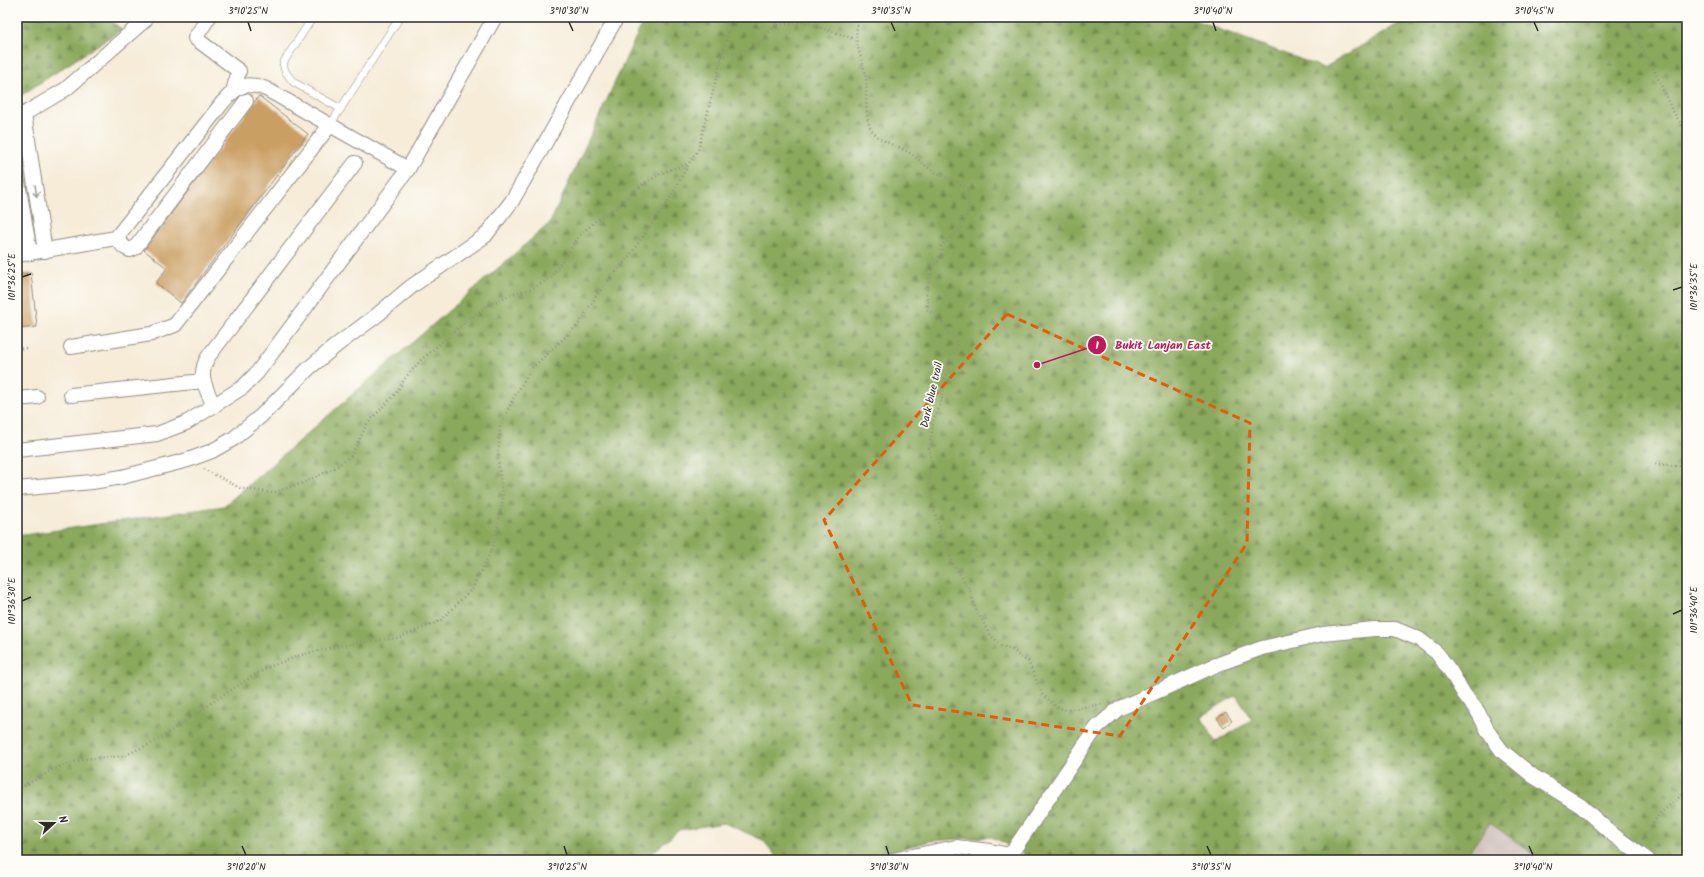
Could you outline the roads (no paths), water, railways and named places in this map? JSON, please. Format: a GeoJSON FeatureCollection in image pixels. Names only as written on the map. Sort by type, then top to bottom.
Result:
{"type":"FeatureCollection","features":[{"type":"Feature","properties":{"kind":"street"},"geometry":{"type":"LineString","coordinates":[[209,17],[195,38],[239,71],[233,91]]}},
{"type":"Feature","properties":{"kind":"street"},"geometry":{"type":"LineString","coordinates":[[17,450],[157,434],[186,423],[243,387],[257,372],[408,169],[495,17]]}},
{"type":"Feature","properties":{"kind":"street"},"geometry":{"type":"LineString","coordinates":[[17,489],[92,482],[122,476],[188,460],[212,451],[233,439],[261,416],[309,368],[338,344],[376,316],[412,286],[485,236],[512,201],[617,17]]}},
{"type":"Feature","properties":{"kind":"street"},"geometry":{"type":"LineString","coordinates":[[45,251],[21,114],[66,89],[145,20]]}},
{"type":"Feature","properties":{"kind":"street"},"geometry":{"type":"LineString","coordinates":[[17,183],[23,254],[116,238],[233,91],[240,86],[256,85],[266,89],[408,169]]}},
{"type":"Feature","properties":{"kind":"street"},"geometry":{"type":"LineString","coordinates":[[116,238],[124,247],[130,250],[135,248],[246,101]]}},
{"type":"Feature","properties":{"kind":"street"},"geometry":{"type":"LineString","coordinates":[[71,347],[151,334],[175,325],[330,125]]}},
{"type":"Feature","properties":{"kind":"street"},"geometry":{"type":"LineString","coordinates":[[214,406],[203,381],[202,367],[355,163]]}},
{"type":"Feature","properties":{"kind":"street"},"geometry":{"type":"LineString","coordinates":[[71,395],[203,381]]}},
{"type":"Feature","properties":{"kind":"street"},"geometry":{"type":"LineString","coordinates":[[17,399],[36,396]]}},
{"type":"Feature","properties":{"kind":"street"},"geometry":{"type":"LineString","coordinates":[[893,860],[956,847],[990,851],[1011,857],[1097,727],[1118,709],[1216,665],[1262,648],[1323,634],[1374,629],[1395,629],[1419,639],[1437,653],[1451,672],[1464,694],[1478,712],[1489,733],[1502,751],[1532,776],[1581,806],[1612,834],[1648,860]]}},
{"type":"Feature","properties":{"kind":"lane"},"geometry":{"type":"LineString","coordinates":[[313,17],[283,63],[285,71],[293,82],[341,109]]}},
{"type":"Feature","properties":{"kind":"lane"},"geometry":{"type":"LineString","coordinates":[[330,125],[400,17]]}},
{"type":"Feature","properties":{"kind":"place","name":"Bukit Lanjan East"},"geometry":{"type":"Point","coordinates":[1037,365]}}]}
